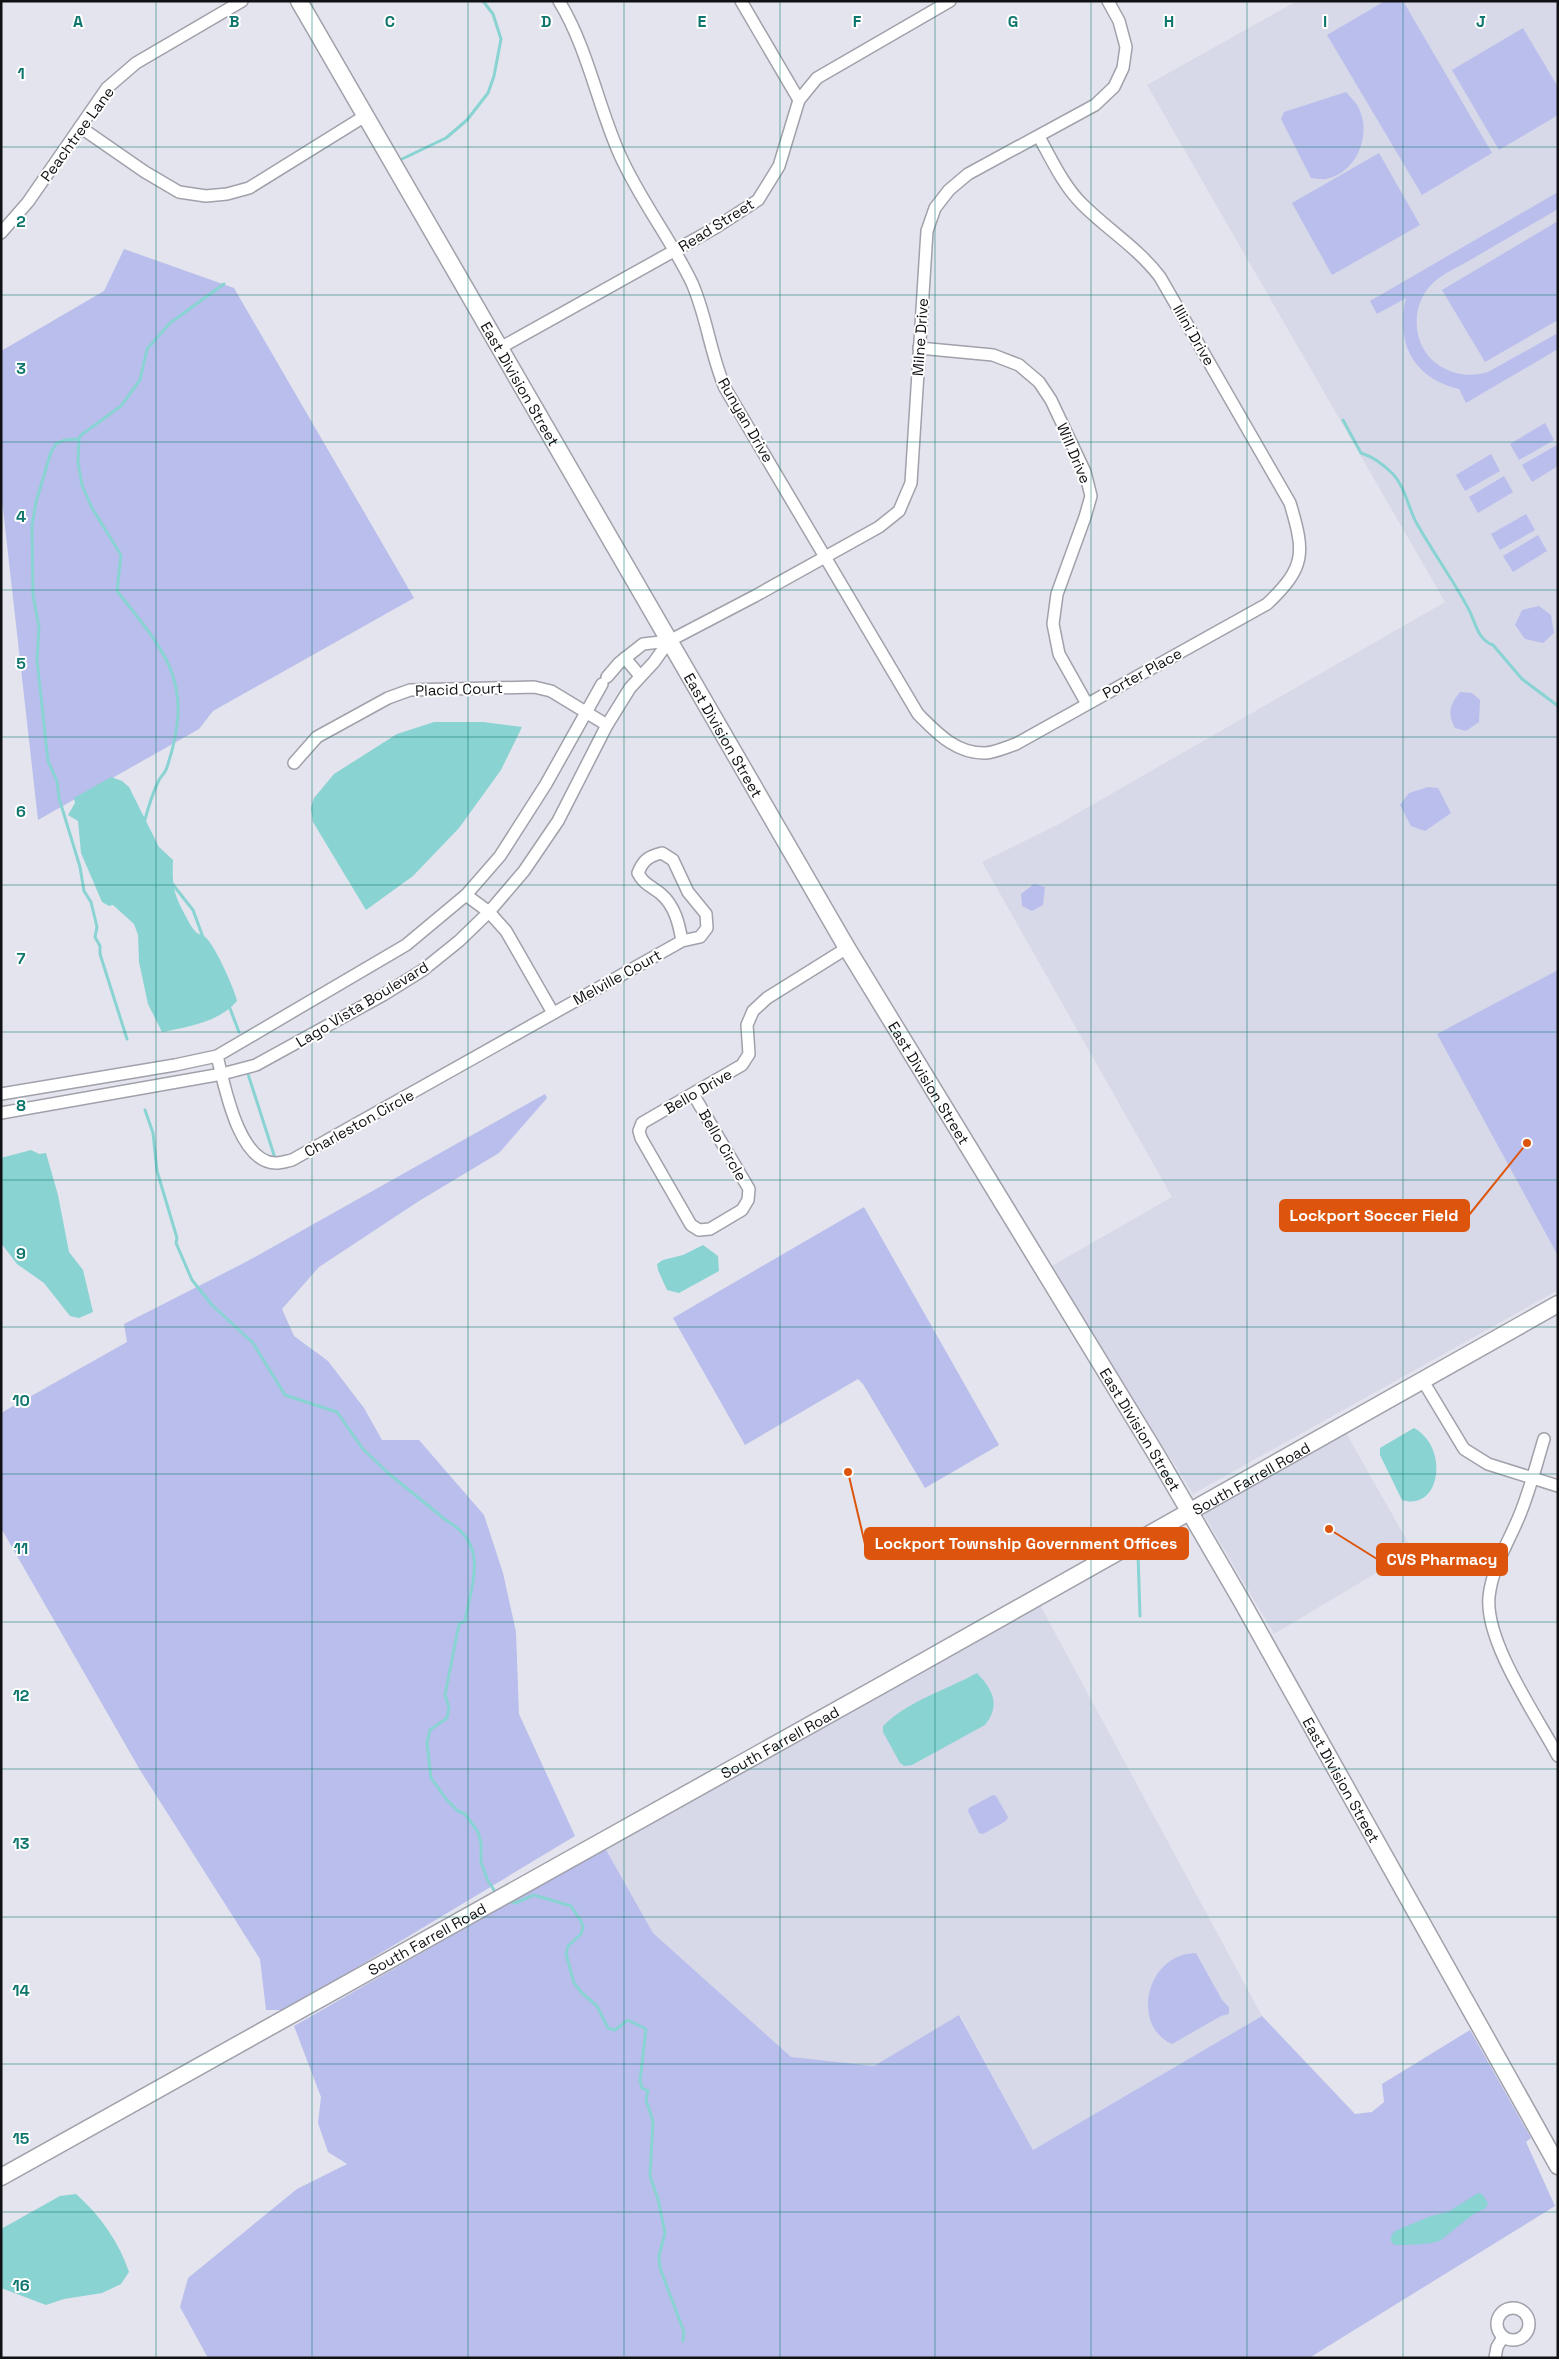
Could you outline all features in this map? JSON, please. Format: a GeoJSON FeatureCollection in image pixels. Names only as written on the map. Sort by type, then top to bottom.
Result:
{"type":"FeatureCollection","features":[{"type":"Feature","properties":{"kind":"street","name":"Peachtree Lane"},"geometry":{"type":"LineString","coordinates":[[1,233],[28,202],[107,88],[136,64],[242,1]]}},
{"type":"Feature","properties":{"kind":"street","name":"East Division Street"},"geometry":{"type":"LineString","coordinates":[[299,1],[847,948],[1191,1513],[1558,2166]]}},
{"type":"Feature","properties":{"kind":"street","name":"Runyan Drive"},"geometry":{"type":"LineString","coordinates":[[559,1],[584,51],[619,152],[691,282],[702,309],[714,363],[726,388],[827,556],[918,714],[941,737],[965,751]]}},
{"type":"Feature","properties":{"kind":"street"},"geometry":{"type":"LineString","coordinates":[[741,1],[799,100]]}},
{"type":"Feature","properties":{"kind":"street"},"geometry":{"type":"LineString","coordinates":[[924,1],[931,12]]}},
{"type":"Feature","properties":{"kind":"street","name":"Read Street"},"geometry":{"type":"LineString","coordinates":[[500,348],[673,252],[758,200],[779,166],[799,100],[817,78],[950,1]]}},
{"type":"Feature","properties":{"kind":"street","name":"Milne Drive"},"geometry":{"type":"LineString","coordinates":[[669,641],[879,527],[899,511],[912,483],[927,231],[935,208],[949,190],[968,174],[1040,137],[1095,104],[1114,88],[1123,68],[1126,47],[1119,20],[1108,1]]}},
{"type":"Feature","properties":{"kind":"street"},"geometry":{"type":"LineString","coordinates":[[80,127],[145,172],[179,192],[206,196],[227,194],[249,188],[365,116]]}},
{"type":"Feature","properties":{"kind":"street","name":"Illini Drive"},"geometry":{"type":"LineString","coordinates":[[1040,137],[1067,187],[1082,205],[1146,259],[1160,277],[1290,502],[1300,536],[1299,562]]}},
{"type":"Feature","properties":{"kind":"street","name":"Will Drive"},"geometry":{"type":"LineString","coordinates":[[919,348],[993,355],[1019,365],[1039,382],[1050,400],[1085,472],[1090,496],[1058,594],[1053,624],[1060,654],[1087,704]]}},
{"type":"Feature","properties":{"kind":"street","name":"Porter Place"},"geometry":{"type":"LineString","coordinates":[[965,751],[988,753],[1016,744],[1266,604],[1288,583],[1299,562]]}},
{"type":"Feature","properties":{"kind":"street","name":"Lago Vista Boulevard"},"geometry":{"type":"LineString","coordinates":[[1,1094],[175,1065],[217,1056],[406,945],[466,895],[500,856],[524,821],[585,710],[605,680],[625,658],[643,644],[669,641]]}},
{"type":"Feature","properties":{"kind":"street","name":"Lago Vista Boulevard"},"geometry":{"type":"LineString","coordinates":[[1,1113],[222,1074],[256,1065],[423,970],[459,941],[488,912],[524,871],[558,821],[607,725],[630,688],[654,662],[669,641]]}},
{"type":"Feature","properties":{"kind":"street"},"geometry":{"type":"LineString","coordinates":[[625,658],[640,676]]}},
{"type":"Feature","properties":{"kind":"street","name":"Placid Court"},"geometry":{"type":"LineString","coordinates":[[294,763],[317,738],[388,698],[410,690],[534,687],[551,691],[607,725]]}},
{"type":"Feature","properties":{"kind":"street","name":"Melville Court"},"geometry":{"type":"LineString","coordinates":[[552,1013],[682,941],[700,937],[707,928],[706,914],[688,892],[673,860],[662,853],[651,856],[642,862],[638,873],[643,882],[662,894],[673,908],[679,923],[682,941]]}},
{"type":"Feature","properties":{"kind":"street"},"geometry":{"type":"LineString","coordinates":[[466,895],[488,912],[506,931],[552,1013]]}},
{"type":"Feature","properties":{"kind":"street","name":"Bello Drive"},"geometry":{"type":"LineString","coordinates":[[640,1132],[642,1123],[742,1065],[749,1054],[747,1024],[752,1010],[767,998],[847,948]]}},
{"type":"Feature","properties":{"kind":"street","name":"Charleston Circle"},"geometry":{"type":"LineString","coordinates":[[217,1056],[233,1117],[248,1146],[261,1157],[275,1163],[292,1160],[552,1013]]}},
{"type":"Feature","properties":{"kind":"street","name":"Bello Circle"},"geometry":{"type":"LineString","coordinates":[[640,1132],[691,1225],[699,1230],[710,1229],[742,1210],[748,1200],[748,1189],[693,1094]]}},
{"type":"Feature","properties":{"kind":"street","name":"South Farrell Road"},"geometry":{"type":"LineString","coordinates":[[1,2177],[582,1850],[1191,1513],[1558,1304]]}},
{"type":"Feature","properties":{"kind":"street"},"geometry":{"type":"LineString","coordinates":[[1423,1381],[1464,1449],[1488,1464],[1558,1486]]}},
{"type":"Feature","properties":{"kind":"street"},"geometry":{"type":"LineString","coordinates":[[1544,1439],[1519,1518],[1496,1569],[1489,1598],[1492,1624],[1499,1649],[1558,1756]]}},
{"type":"Feature","properties":{"kind":"street"},"geometry":{"type":"LineString","coordinates":[[1496,2358],[1497,2347],[1503,2337]]}},
{"type":"Feature","properties":{"kind":"shaded area"},"geometry":{"type":"Polygon","coordinates":[[[1297,1],[1558,1],[1558,1290],[1193,1494],[1050,1267],[1172,1197],[982,862],[1057,825],[1445,602],[1147,85],[1297,1]]]}},
{"type":"Feature","properties":{"kind":"shaded area"},"geometry":{"type":"Polygon","coordinates":[[[1385,1],[1403,1],[1492,153],[1422,195],[1327,35],[1385,1]]]}},
{"type":"Feature","properties":{"kind":"shaded area"},"geometry":{"type":"Polygon","coordinates":[[[1523,28],[1558,87],[1558,115],[1499,150],[1452,70],[1523,28]]]}},
{"type":"Feature","properties":{"kind":"shaded area"},"geometry":{"type":"Polygon","coordinates":[[[1346,92],[1358,106],[1363,121],[1364,132],[1358,152],[1346,170],[1337,175],[1324,179],[1311,178],[1281,119],[1284,112],[1346,92]]]}},
{"type":"Feature","properties":{"kind":"shaded area"},"geometry":{"type":"Polygon","coordinates":[[[1379,153],[1420,225],[1332,275],[1292,203],[1379,153]]]}},
{"type":"Feature","properties":{"kind":"shaded area"},"geometry":{"type":"Polygon","coordinates":[[[1558,192],[1558,209],[1444,274],[1430,286],[1420,303],[1417,322],[1420,342],[1431,359],[1437,364],[1458,373],[1472,375],[1488,372],[1558,333],[1558,349],[1466,403],[1459,389],[1443,384],[1430,376],[1419,367],[1411,356],[1403,329],[1406,298],[1377,314],[1370,301],[1558,192]]]}},
{"type":"Feature","properties":{"kind":"shaded area"},"geometry":{"type":"Polygon","coordinates":[[[1558,221],[1558,320],[1485,362],[1442,290],[1558,221]]]}},
{"type":"Feature","properties":{"kind":"shaded area"},"geometry":{"type":"Polygon","coordinates":[[[124,249],[234,288],[414,598],[213,711],[199,729],[38,820],[1,491],[1,351],[104,291],[124,249]]]}},
{"type":"Feature","properties":{"kind":"shaded area"},"geometry":{"type":"Polygon","coordinates":[[[1545,423],[1554,440],[1519,460],[1510,444],[1545,423]]]}},
{"type":"Feature","properties":{"kind":"shaded area"},"geometry":{"type":"Polygon","coordinates":[[[1557,445],[1558,466],[1532,482],[1522,465],[1557,445]]]}},
{"type":"Feature","properties":{"kind":"shaded area"},"geometry":{"type":"Polygon","coordinates":[[[1491,454],[1500,471],[1465,491],[1456,475],[1491,454]]]}},
{"type":"Feature","properties":{"kind":"shaded area"},"geometry":{"type":"Polygon","coordinates":[[[1504,476],[1513,492],[1478,513],[1469,497],[1504,476]]]}},
{"type":"Feature","properties":{"kind":"shaded area"},"geometry":{"type":"Polygon","coordinates":[[[1526,514],[1535,530],[1500,550],[1491,534],[1526,514]]]}},
{"type":"Feature","properties":{"kind":"shaded area"},"geometry":{"type":"Polygon","coordinates":[[[1538,535],[1547,551],[1513,572],[1503,556],[1538,535]]]}},
{"type":"Feature","properties":{"kind":"shaded area"},"geometry":{"type":"Polygon","coordinates":[[[1539,606],[1551,615],[1554,633],[1543,643],[1525,639],[1515,625],[1522,610],[1539,606]]]}},
{"type":"Feature","properties":{"kind":"shaded area"},"geometry":{"type":"Polygon","coordinates":[[[1460,692],[1472,693],[1480,700],[1479,722],[1466,731],[1455,728],[1450,713],[1452,705],[1460,692]]]}},
{"type":"Feature","properties":{"kind":"shaded area"},"geometry":{"type":"Polygon","coordinates":[[[434,722],[483,722],[522,727],[501,770],[459,828],[413,876],[366,910],[313,822],[311,808],[314,798],[334,774],[397,734],[434,722]]]}},
{"type":"Feature","properties":{"kind":"shaded area"},"geometry":{"type":"Polygon","coordinates":[[[111,777],[122,781],[129,787],[159,847],[173,860],[174,888],[181,907],[197,933],[209,941],[219,957],[235,995],[237,1001],[230,1008],[202,1023],[162,1032],[148,1004],[139,962],[138,935],[134,924],[113,905],[109,906],[102,902],[81,853],[78,821],[68,815],[75,803],[74,798],[111,777]]]}},
{"type":"Feature","properties":{"kind":"shaded area"},"geometry":{"type":"Polygon","coordinates":[[[1428,787],[1438,788],[1451,813],[1425,831],[1411,826],[1400,805],[1409,793],[1428,787]]]}},
{"type":"Feature","properties":{"kind":"shaded area"},"geometry":{"type":"Polygon","coordinates":[[[1034,884],[1045,887],[1043,905],[1032,911],[1022,906],[1021,894],[1034,884]]]}},
{"type":"Feature","properties":{"kind":"shaded area"},"geometry":{"type":"Polygon","coordinates":[[[1558,970],[1558,1253],[1557,1254],[1437,1034],[1558,970]]]}},
{"type":"Feature","properties":{"kind":"shaded area"},"geometry":{"type":"Polygon","coordinates":[[[545,1094],[547,1098],[499,1153],[419,1201],[319,1267],[282,1309],[294,1336],[328,1361],[364,1408],[382,1440],[419,1440],[484,1515],[503,1573],[516,1632],[519,1714],[575,1836],[286,2010],[266,2010],[260,1959],[140,1770],[1,1528],[1,1413],[127,1342],[124,1324],[244,1263],[545,1094]]]}},
{"type":"Feature","properties":{"kind":"shaded area"},"geometry":{"type":"Polygon","coordinates":[[[31,1150],[39,1154],[46,1153],[58,1195],[69,1252],[83,1270],[93,1312],[79,1318],[70,1316],[44,1283],[17,1264],[1,1243],[1,1158],[31,1150]]]}},
{"type":"Feature","properties":{"kind":"shaded area"},"geometry":{"type":"Polygon","coordinates":[[[864,1207],[999,1445],[925,1488],[863,1384],[858,1379],[745,1445],[673,1318],[864,1207]]]}},
{"type":"Feature","properties":{"kind":"shaded area"},"geometry":{"type":"Polygon","coordinates":[[[703,1245],[718,1256],[719,1271],[679,1293],[667,1290],[657,1264],[663,1260],[683,1255],[703,1245]]]}},
{"type":"Feature","properties":{"kind":"shaded area"},"geometry":{"type":"Polygon","coordinates":[[[1414,1428],[1425,1437],[1433,1449],[1436,1463],[1436,1476],[1432,1488],[1425,1497],[1415,1501],[1402,1500],[1380,1455],[1380,1448],[1414,1428]]]}},
{"type":"Feature","properties":{"kind":"shaded area"},"geometry":{"type":"Polygon","coordinates":[[[1346,1433],[1413,1551],[1274,1634],[1202,1512],[1346,1433]]]}},
{"type":"Feature","properties":{"kind":"shaded area"},"geometry":{"type":"Polygon","coordinates":[[[1040,1605],[1262,2016],[1033,2150],[960,2015],[874,2066],[791,2058],[653,1933],[605,1848],[1040,1605]]]}},
{"type":"Feature","properties":{"kind":"shaded area"},"geometry":{"type":"Polygon","coordinates":[[[977,1673],[991,1692],[994,1704],[990,1718],[985,1725],[912,1765],[904,1766],[900,1763],[883,1732],[883,1726],[893,1717],[916,1703],[977,1673]]]}},
{"type":"Feature","properties":{"kind":"shaded area"},"geometry":{"type":"Polygon","coordinates":[[[993,1795],[996,1796],[1008,1817],[1006,1821],[983,1834],[979,1833],[968,1811],[969,1808],[993,1795]]]}},
{"type":"Feature","properties":{"kind":"shaded area"},"geometry":{"type":"Polygon","coordinates":[[[605,1848],[653,1933],[791,2057],[874,2066],[959,2015],[1033,2150],[1262,2016],[1355,2114],[1372,2112],[1384,2102],[1382,2084],[1470,2030],[1531,2138],[1526,2142],[1555,2206],[1309,2358],[208,2358],[180,2307],[188,2278],[297,2189],[347,2164],[328,2152],[318,2123],[321,2097],[294,2026],[605,1848]]]}},
{"type":"Feature","properties":{"kind":"shaded area"},"geometry":{"type":"Polygon","coordinates":[[[1196,1953],[1222,2000],[1229,2007],[1229,2014],[1221,2016],[1172,2044],[1159,2035],[1151,2022],[1148,2008],[1150,1992],[1155,1977],[1165,1965],[1179,1956],[1196,1953]]]}},
{"type":"Feature","properties":{"kind":"shaded area"},"geometry":{"type":"Polygon","coordinates":[[[1478,2193],[1482,2194],[1488,2203],[1486,2208],[1472,2215],[1441,2240],[1412,2245],[1395,2245],[1391,2242],[1391,2236],[1395,2231],[1431,2216],[1448,2212],[1478,2193]]]}},
{"type":"Feature","properties":{"kind":"shaded area"},"geometry":{"type":"Polygon","coordinates":[[[76,2194],[101,2220],[120,2250],[129,2272],[121,2284],[102,2293],[64,2299],[46,2305],[1,2288],[1,2229],[60,2196],[76,2194]]]}},
{"type":"Feature","properties":{"kind":"waterway"},"geometry":{"type":"LineString","coordinates":[[402,159],[446,138],[467,120],[488,93],[494,76],[501,39],[493,14],[483,1]]}},
{"type":"Feature","properties":{"kind":"waterway"},"geometry":{"type":"LineString","coordinates":[[144,823],[154,791],[165,772],[175,738],[178,713],[177,691],[171,671],[162,652],[150,633],[117,591],[121,555],[92,508],[82,485],[78,463],[79,439],[81,435],[121,406],[140,380],[147,349],[170,323],[224,284]]}},
{"type":"Feature","properties":{"kind":"waterway"},"geometry":{"type":"LineString","coordinates":[[1343,420],[1361,453],[1378,461],[1397,479],[1416,522],[1462,597],[1483,639],[1493,645],[1522,679],[1558,706]]}},
{"type":"Feature","properties":{"kind":"waterway"},"geometry":{"type":"LineString","coordinates":[[79,439],[64,440],[56,444],[51,452],[36,502],[32,526],[33,595],[39,627],[37,660],[48,761],[57,781],[59,798],[80,867],[84,891],[91,902],[97,927],[95,937],[100,946],[100,954],[127,1039]]}},
{"type":"Feature","properties":{"kind":"waterway"},"geometry":{"type":"LineString","coordinates":[[170,881],[193,910],[204,940]]}},
{"type":"Feature","properties":{"kind":"waterway"},"geometry":{"type":"LineString","coordinates":[[229,1006],[239,1032]]}},
{"type":"Feature","properties":{"kind":"waterway"},"geometry":{"type":"LineString","coordinates":[[248,1074],[275,1158]]}},
{"type":"Feature","properties":{"kind":"waterway"},"geometry":{"type":"LineString","coordinates":[[145,1110],[153,1133],[157,1171],[177,1238],[176,1243],[192,1280],[212,1305],[253,1343],[285,1395],[337,1412],[363,1449],[388,1473],[460,1531],[469,1541],[473,1553],[473,1579],[465,1621],[459,1624],[445,1695],[449,1707],[447,1718],[430,1730],[427,1743],[431,1778],[446,1799],[458,1811],[465,1814],[478,1832],[481,1843],[481,1862],[488,1881],[496,1893]]}},
{"type":"Feature","properties":{"kind":"waterway"},"geometry":{"type":"LineString","coordinates":[[1138,1554],[1140,1616]]}},
{"type":"Feature","properties":{"kind":"waterway"},"geometry":{"type":"LineString","coordinates":[[510,1901],[515,1903],[534,1895],[571,1906],[583,1927],[581,1934],[568,1946],[566,1954],[574,1983],[597,2006],[608,2028],[615,2030],[628,2020],[646,2029],[640,2081],[642,2088],[648,2091],[646,2100],[653,2121],[650,2176],[658,2199],[665,2233],[659,2256],[660,2268],[684,2332],[683,2341]]}},
{"type":"Feature","properties":{"kind":"place","name":"Lockport Soccer Field"},"geometry":{"type":"Point","coordinates":[1527,1143]}},
{"type":"Feature","properties":{"kind":"place","name":"Lockport Township Government Offices"},"geometry":{"type":"Point","coordinates":[848,1472]}},
{"type":"Feature","properties":{"kind":"place","name":"CVS Pharmacy"},"geometry":{"type":"Point","coordinates":[1329,1529]}}]}
